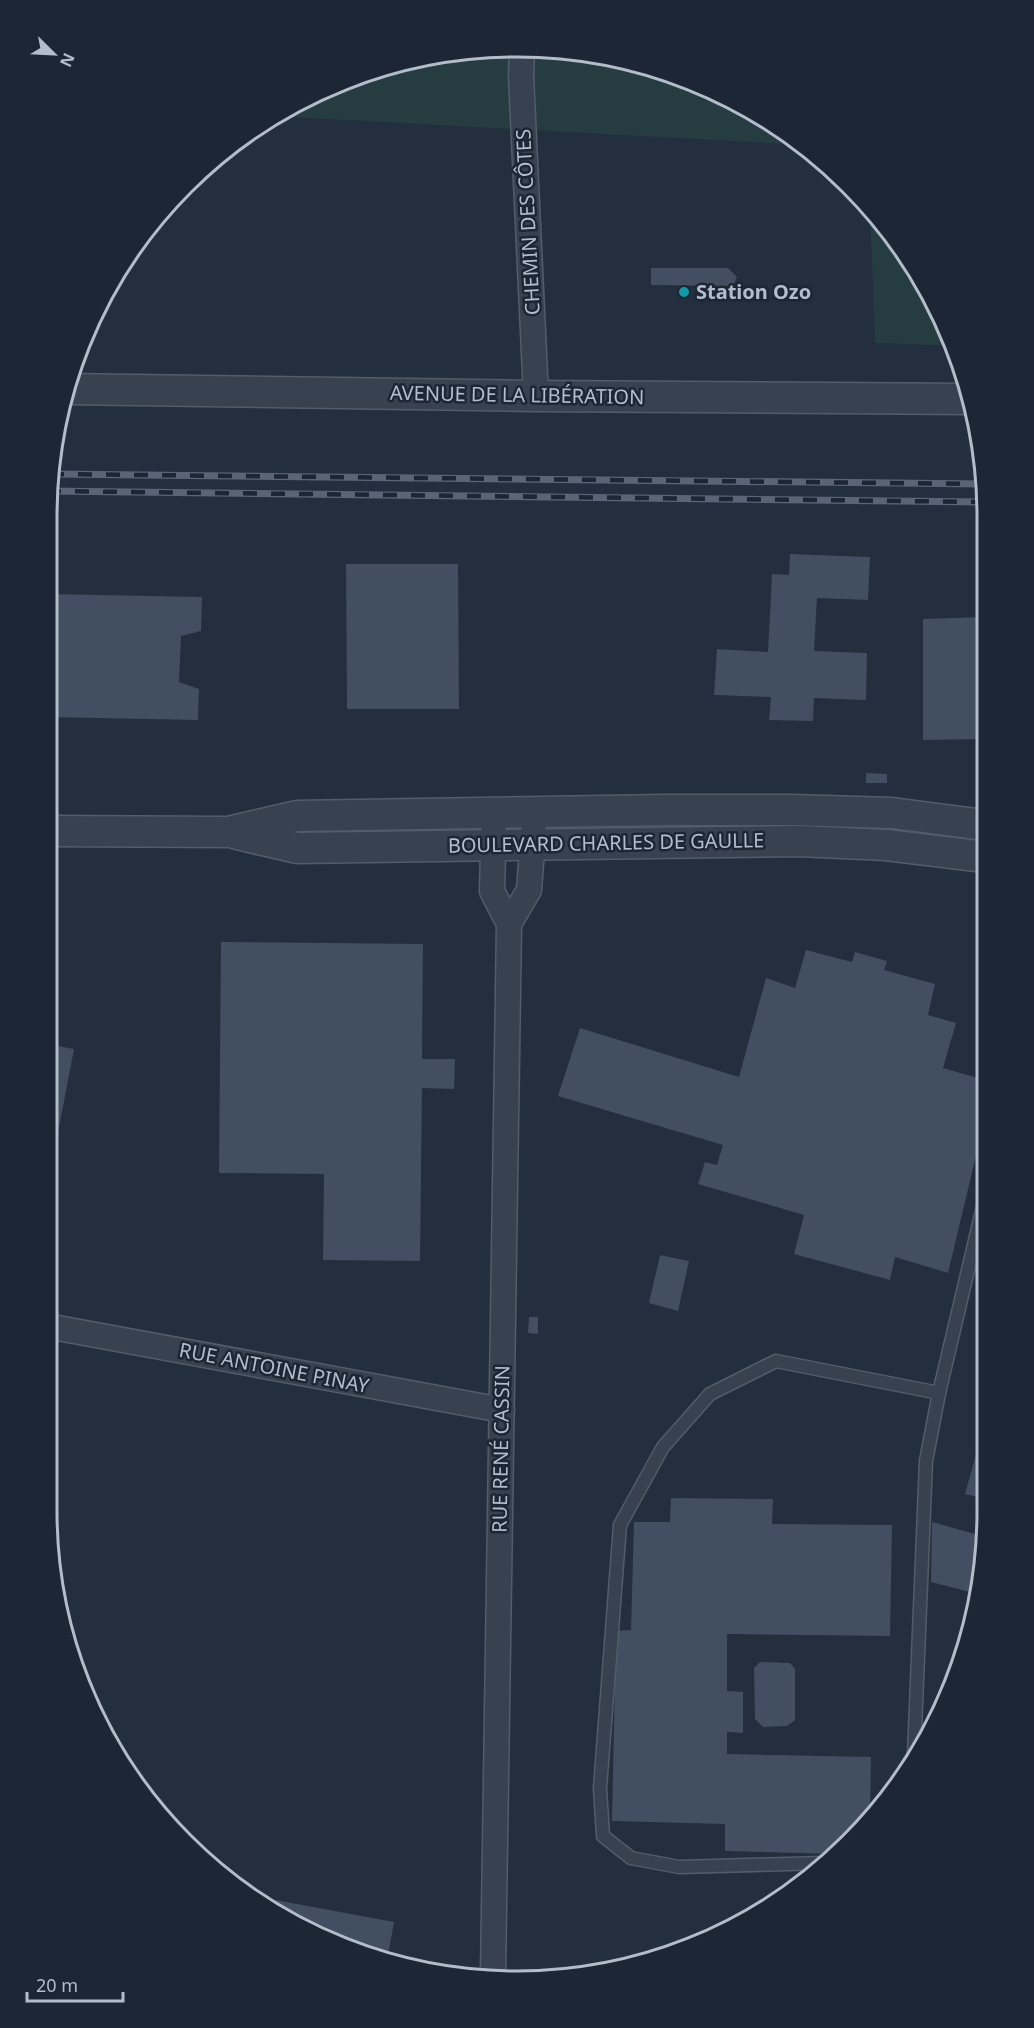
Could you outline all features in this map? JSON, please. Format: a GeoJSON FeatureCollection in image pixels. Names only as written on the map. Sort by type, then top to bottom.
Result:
{"type":"FeatureCollection","features":[{"type":"Feature","properties":{"kind":"street","name":"CHEMIN DES CÔTES"},"geometry":{"type":"LineString","coordinates":[[522,57],[536,396]]}},
{"type":"Feature","properties":{"kind":"street","name":"AVENUE DE LA LIBÉRATION"},"geometry":{"type":"LineString","coordinates":[[75,389],[961,399]]}},
{"type":"Feature","properties":{"kind":"street","name":"BOULEVARD CHARLES DE GAULLE"},"geometry":{"type":"LineString","coordinates":[[228,832],[297,816],[535,812],[792,810],[892,813],[977,824]]}},
{"type":"Feature","properties":{"kind":"street","name":"RUE RENÉ CASSIN"},"geometry":{"type":"LineString","coordinates":[[509,924],[529,890],[535,812]]}},
{"type":"Feature","properties":{"kind":"street","name":"RUE RENÉ CASSIN"},"geometry":{"type":"LineString","coordinates":[[492,1970],[509,924],[492,891],[494,813]]}},
{"type":"Feature","properties":{"kind":"street","name":"BOULEVARD CHARLES DE GAULLE"},"geometry":{"type":"LineString","coordinates":[[57,831],[228,832],[297,848],[798,841],[886,845],[977,856]]}},
{"type":"Feature","properties":{"kind":"street","name":"RUE ANTOINE PINAY"},"geometry":{"type":"LineString","coordinates":[[57,1328],[501,1410]]}},
{"type":"Feature","properties":{"kind":"lane"},"geometry":{"type":"LineString","coordinates":[[914,1742],[926,1461],[939,1393],[977,1232]]}},
{"type":"Feature","properties":{"kind":"lane"},"geometry":{"type":"LineString","coordinates":[[812,1863],[679,1867],[631,1858],[603,1836],[600,1788],[620,1525],[663,1447],[710,1394],[776,1361],[939,1393]]}},
{"type":"Feature","properties":{"kind":"green space"},"geometry":{"type":"Polygon","coordinates":[[[487,58],[547,58],[607,66],[665,81],[720,104],[786,144],[291,117],[314,104],[369,81],[427,66],[487,58]]]}},
{"type":"Feature","properties":{"kind":"green space"},"geometry":{"type":"Polygon","coordinates":[[[870,223],[915,287],[944,346],[875,343],[870,223]]]}},
{"type":"Feature","properties":{"kind":"building"},"geometry":{"type":"Polygon","coordinates":[[[651,268],[728,268],[737,277],[734,284],[730,286],[651,285],[651,268]]]}},
{"type":"Feature","properties":{"kind":"building"},"geometry":{"type":"Polygon","coordinates":[[[790,554],[870,557],[868,600],[817,598],[814,651],[867,653],[866,700],[814,698],[813,721],[769,720],[771,697],[714,695],[717,649],[768,652],[772,574],[789,575],[790,554]]]}},
{"type":"Feature","properties":{"kind":"building"},"geometry":{"type":"Polygon","coordinates":[[[346,564],[458,564],[459,709],[347,709],[346,564]]]}},
{"type":"Feature","properties":{"kind":"building"},"geometry":{"type":"Polygon","coordinates":[[[57,594],[202,597],[201,631],[181,636],[179,682],[199,689],[198,720],[57,717],[57,594]]]}},
{"type":"Feature","properties":{"kind":"building"},"geometry":{"type":"Polygon","coordinates":[[[977,617],[977,739],[923,740],[923,619],[977,617]]]}},
{"type":"Feature","properties":{"kind":"building"},"geometry":{"type":"Polygon","coordinates":[[[866,773],[887,774],[887,783],[866,783],[866,773]]]}},
{"type":"Feature","properties":{"kind":"building"},"geometry":{"type":"Polygon","coordinates":[[[221,942],[423,944],[422,1059],[455,1059],[454,1089],[422,1088],[420,1261],[323,1260],[324,1174],[219,1173],[221,942]]]}},
{"type":"Feature","properties":{"kind":"building"},"geometry":{"type":"Polygon","coordinates":[[[806,950],[852,962],[855,952],[887,961],[884,970],[935,984],[928,1015],[956,1023],[943,1068],[977,1078],[977,1152],[948,1273],[895,1257],[890,1280],[794,1254],[804,1215],[698,1184],[705,1162],[717,1165],[723,1145],[558,1096],[580,1028],[739,1077],[766,978],[795,988],[806,950]]]}},
{"type":"Feature","properties":{"kind":"building"},"geometry":{"type":"Polygon","coordinates":[[[57,1046],[74,1049],[57,1138],[57,1046]]]}},
{"type":"Feature","properties":{"kind":"building"},"geometry":{"type":"Polygon","coordinates":[[[660,1255],[689,1261],[678,1311],[649,1303],[660,1255]]]}},
{"type":"Feature","properties":{"kind":"building"},"geometry":{"type":"Polygon","coordinates":[[[529,1317],[538,1317],[538,1334],[528,1333],[529,1317]]]}},
{"type":"Feature","properties":{"kind":"building"},"geometry":{"type":"Polygon","coordinates":[[[977,1451],[977,1497],[965,1494],[977,1451]]]}},
{"type":"Feature","properties":{"kind":"building"},"geometry":{"type":"Polygon","coordinates":[[[671,1498],[773,1499],[772,1524],[892,1525],[890,1636],[727,1634],[727,1691],[743,1692],[743,1733],[727,1732],[727,1754],[871,1757],[870,1805],[823,1854],[725,1851],[725,1824],[612,1821],[616,1631],[631,1630],[634,1522],[670,1522],[671,1498]]]}},
{"type":"Feature","properties":{"kind":"building"},"geometry":{"type":"Polygon","coordinates":[[[932,1522],[976,1534],[970,1592],[931,1582],[932,1522]]]}},
{"type":"Feature","properties":{"kind":"building"},"geometry":{"type":"Polygon","coordinates":[[[760,1662],[790,1663],[795,1669],[795,1720],[787,1726],[763,1727],[755,1719],[754,1668],[760,1662]]]}},
{"type":"Feature","properties":{"kind":"building"},"geometry":{"type":"Polygon","coordinates":[[[271,1899],[394,1922],[389,1952],[369,1947],[314,1924],[271,1899]]]}},
{"type":"Feature","properties":{"kind":"railway"},"geometry":{"type":"LineString","coordinates":[[59,474],[976,484]]}},
{"type":"Feature","properties":{"kind":"railway"},"geometry":{"type":"LineString","coordinates":[[58,491],[976,502]]}},
{"type":"Feature","properties":{"kind":"place","name":"Station Ozo"},"geometry":{"type":"Point","coordinates":[684,292]}}]}
